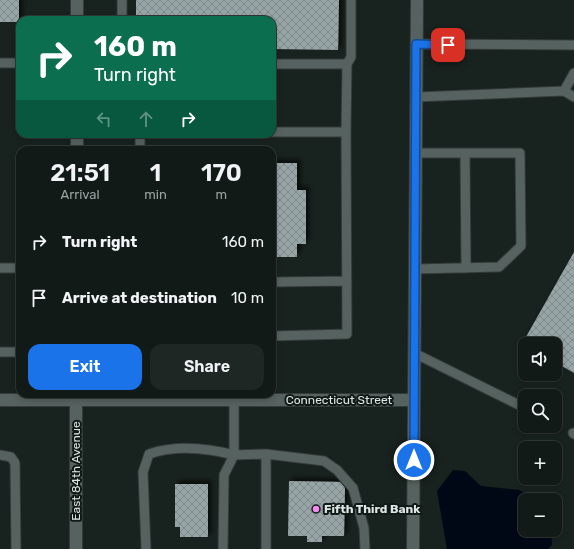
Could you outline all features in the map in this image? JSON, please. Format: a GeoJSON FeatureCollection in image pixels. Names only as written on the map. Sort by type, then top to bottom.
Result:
{"type":"FeatureCollection","features":[{"type":"Feature","properties":{"kind":"street"},"geometry":{"type":"LineString","coordinates":[[77,0],[77,16]]}},
{"type":"Feature","properties":{"kind":"street"},"geometry":{"type":"LineString","coordinates":[[413,549],[417,0]]}},
{"type":"Feature","properties":{"kind":"street","name":"Connecticut Street"},"geometry":{"type":"LineString","coordinates":[[0,400],[51,398]]}},
{"type":"Feature","properties":{"kind":"street","name":"East 84th Avenue"},"geometry":{"type":"LineString","coordinates":[[76,398],[76,549]]}},
{"type":"Feature","properties":{"kind":"street","name":"Connecticut Street"},"geometry":{"type":"LineString","coordinates":[[241,398],[414,400]]}},
{"type":"Feature","properties":{"kind":"lane"},"geometry":{"type":"LineString","coordinates":[[122,0],[122,16]]}},
{"type":"Feature","properties":{"kind":"lane"},"geometry":{"type":"LineString","coordinates":[[276,336],[347,334],[346,132],[347,64],[351,57],[351,0]]}},
{"type":"Feature","properties":{"kind":"lane"},"geometry":{"type":"LineString","coordinates":[[416,44],[574,45]]}},
{"type":"Feature","properties":{"kind":"lane"},"geometry":{"type":"LineString","coordinates":[[0,63],[16,63]]}},
{"type":"Feature","properties":{"kind":"lane"},"geometry":{"type":"LineString","coordinates":[[276,64],[347,64]]}},
{"type":"Feature","properties":{"kind":"lane"},"geometry":{"type":"LineString","coordinates":[[564,91],[574,73]]}},
{"type":"Feature","properties":{"kind":"lane"},"geometry":{"type":"LineString","coordinates":[[416,96],[564,91],[574,97]]}},
{"type":"Feature","properties":{"kind":"lane"},"geometry":{"type":"LineString","coordinates":[[276,132],[346,132]]}},
{"type":"Feature","properties":{"kind":"lane"},"geometry":{"type":"LineString","coordinates":[[415,269],[499,267],[521,246],[520,153],[416,153]]}},
{"type":"Feature","properties":{"kind":"lane"},"geometry":{"type":"LineString","coordinates":[[465,153],[466,268]]}},
{"type":"Feature","properties":{"kind":"lane"},"geometry":{"type":"LineString","coordinates":[[0,268],[16,268]]}},
{"type":"Feature","properties":{"kind":"lane"},"geometry":{"type":"LineString","coordinates":[[276,282],[347,281]]}},
{"type":"Feature","properties":{"kind":"lane"},"geometry":{"type":"LineString","coordinates":[[0,352],[16,352]]}},
{"type":"Feature","properties":{"kind":"lane"},"geometry":{"type":"LineString","coordinates":[[414,353],[518,405]]}},
{"type":"Feature","properties":{"kind":"lane"},"geometry":{"type":"LineString","coordinates":[[223,549],[224,475],[234,456],[241,398]]}},
{"type":"Feature","properties":{"kind":"lane"},"geometry":{"type":"LineString","coordinates":[[146,549],[143,472],[149,454],[161,450],[187,449],[214,450],[234,456],[266,454],[324,461],[337,470],[353,488],[364,528],[365,549]]}},
{"type":"Feature","properties":{"kind":"lane"},"geometry":{"type":"LineString","coordinates":[[266,454],[266,549]]}},
{"type":"Feature","properties":{"kind":"lane"},"geometry":{"type":"LineString","coordinates":[[0,455],[11,457],[15,464],[16,549]]}},
{"type":"Feature","properties":{"kind":"shaded area"},"geometry":{"type":"Polygon","coordinates":[[[453,470],[465,471],[481,486],[519,490],[525,493],[518,493],[518,537],[551,537],[552,545],[548,549],[447,549],[437,491],[453,470]]]}},
{"type":"Feature","properties":{"kind":"building"},"geometry":{"type":"Polygon","coordinates":[[[0,0],[19,0],[19,16],[16,16],[16,22],[0,22],[0,0]]]}},
{"type":"Feature","properties":{"kind":"building"},"geometry":{"type":"Polygon","coordinates":[[[136,0],[339,0],[338,50],[276,49],[276,16],[136,16],[136,0]]]}},
{"type":"Feature","properties":{"kind":"building"},"geometry":{"type":"Polygon","coordinates":[[[276,163],[297,163],[297,190],[306,190],[306,244],[297,244],[297,257],[276,257],[276,163]]]}},
{"type":"Feature","properties":{"kind":"building"},"geometry":{"type":"Polygon","coordinates":[[[574,252],[574,373],[562,366],[562,337],[526,337],[574,252]]]}},
{"type":"Feature","properties":{"kind":"building","name":"Fifth Third Bank"},"geometry":{"type":"Polygon","coordinates":[[[289,481],[340,482],[345,488],[344,536],[322,536],[322,542],[307,542],[307,536],[288,536],[289,481]]]}},
{"type":"Feature","properties":{"kind":"building"},"geometry":{"type":"Polygon","coordinates":[[[175,484],[208,484],[208,537],[180,537],[180,527],[175,527],[175,484]]]}},
{"type":"Feature","properties":{"kind":"place","name":"Fifth Third Bank"},"geometry":{"type":"Point","coordinates":[316,509]}},
{"type":"Feature","properties":{"kind":"route"},"geometry":{"type":"LineString","coordinates":[[414,460],[416,44],[448,45]]}}]}
